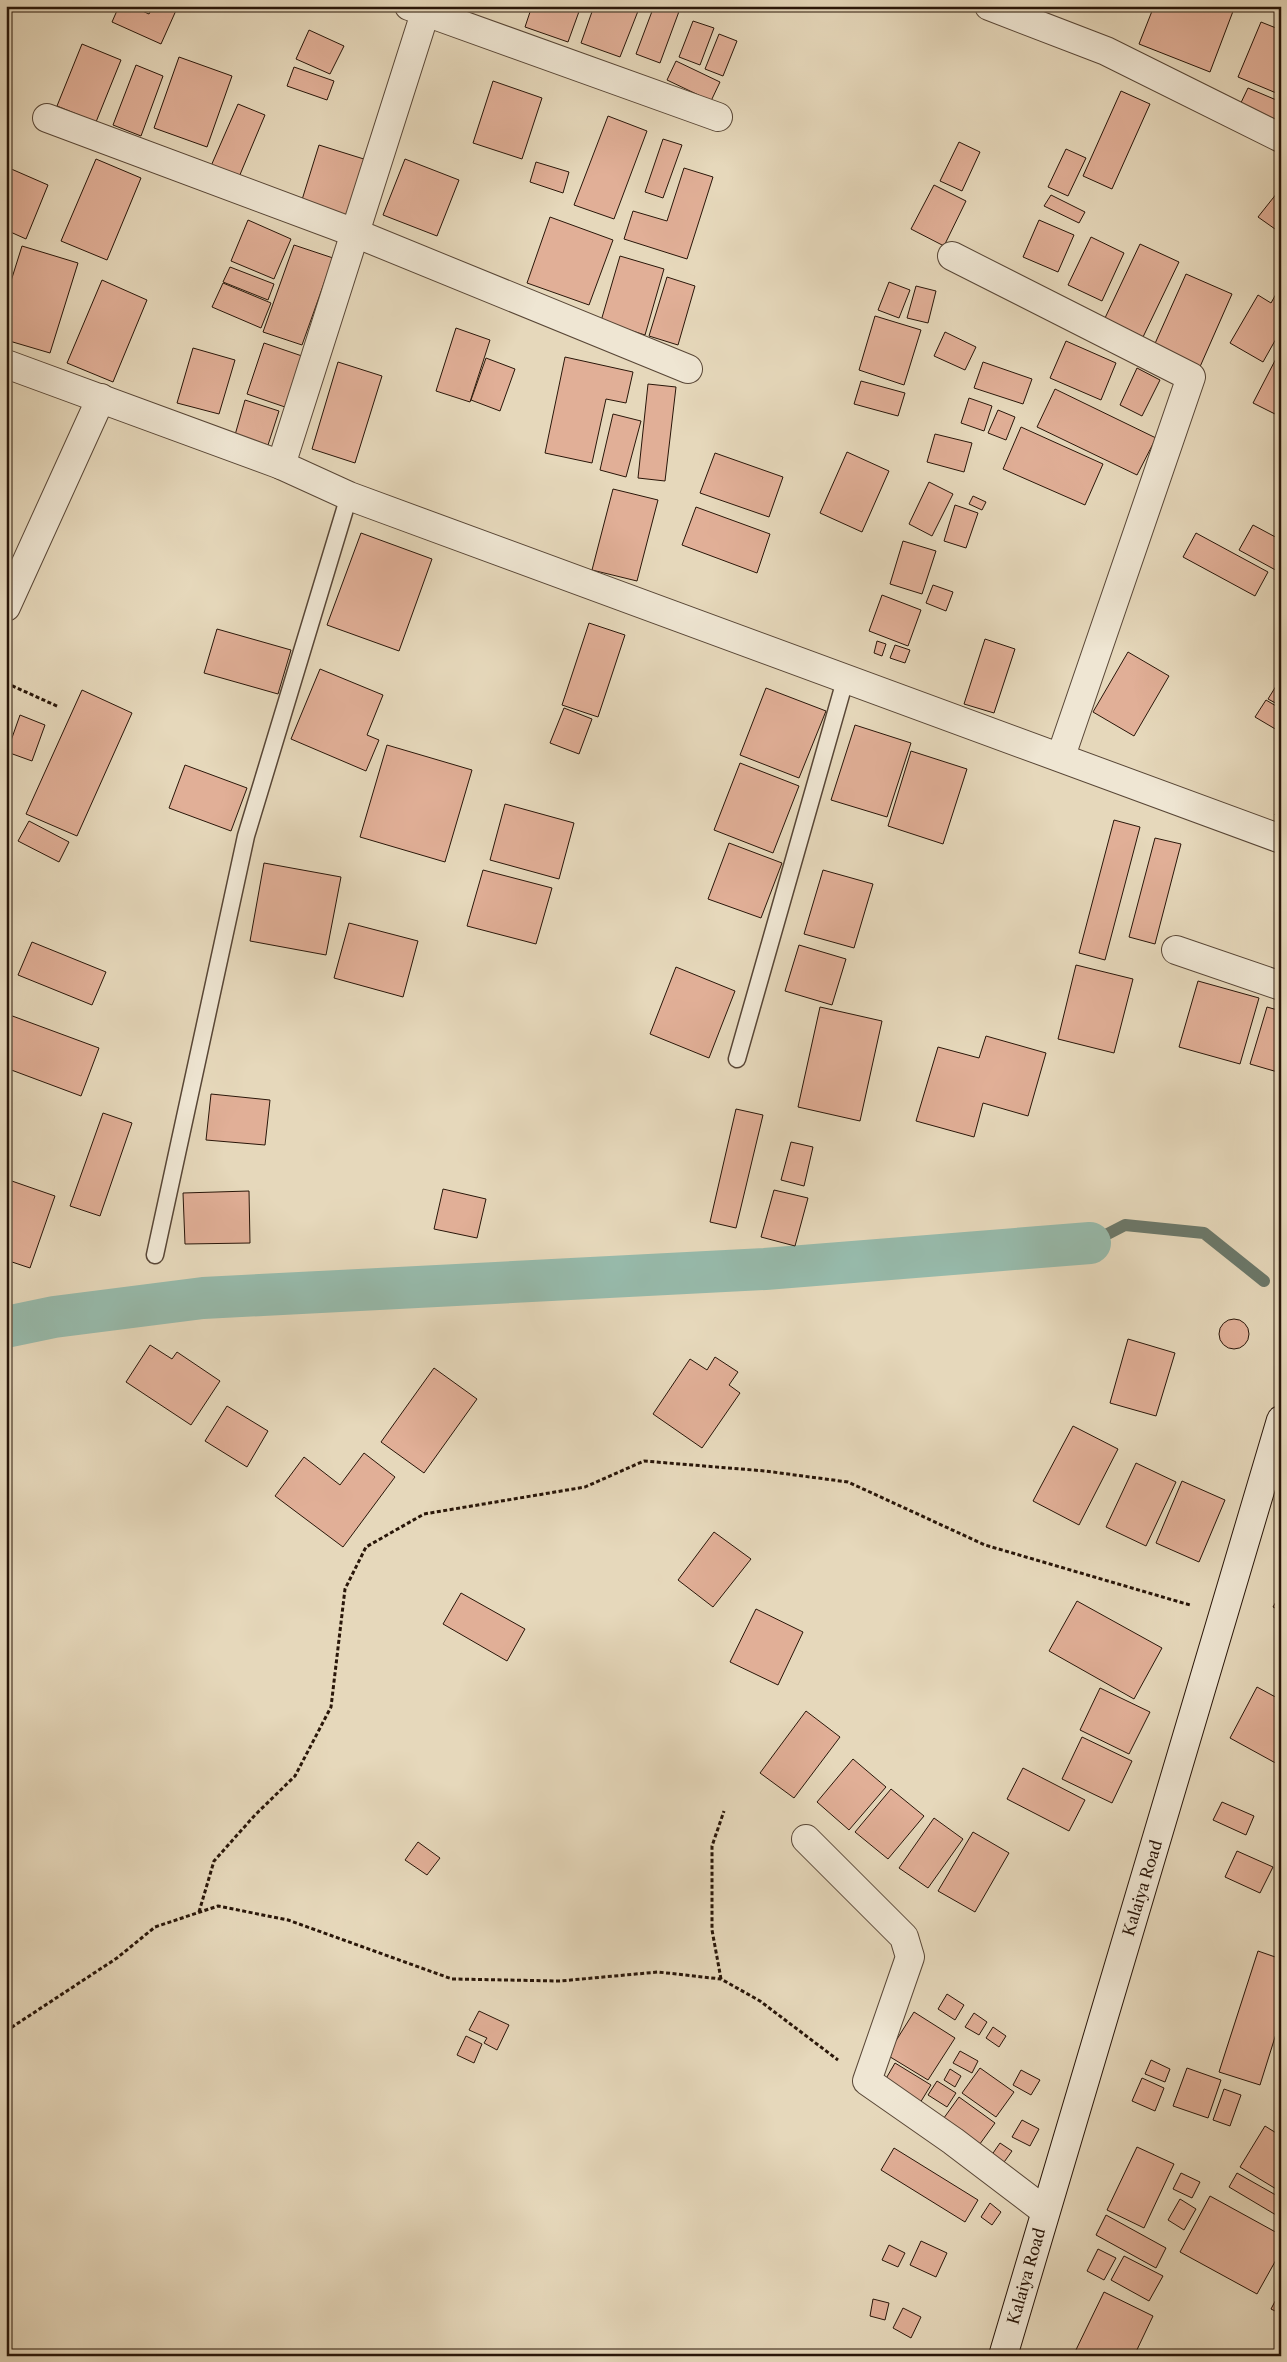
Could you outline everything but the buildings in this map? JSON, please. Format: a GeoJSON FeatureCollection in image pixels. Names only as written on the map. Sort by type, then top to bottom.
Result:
{"type":"FeatureCollection","features":[{"type":"Feature","properties":{"kind":"street"},"geometry":{"type":"LineString","coordinates":[[989,6],[1106,51],[1281,138]]}},
{"type":"Feature","properties":{"kind":"street"},"geometry":{"type":"LineString","coordinates":[[281,465],[355,233],[417,10],[718,117]]}},
{"type":"Feature","properties":{"kind":"street"},"geometry":{"type":"LineString","coordinates":[[47,118],[355,233],[688,369]]}},
{"type":"Feature","properties":{"kind":"street"},"geometry":{"type":"LineString","coordinates":[[952,256],[1191,377],[1061,756]]}},
{"type":"Feature","properties":{"kind":"street"},"geometry":{"type":"LineString","coordinates":[[6,364],[281,465],[350,496],[1281,838]]}},
{"type":"Feature","properties":{"kind":"street"},"geometry":{"type":"LineString","coordinates":[[6,607],[101,398]]}},
{"type":"Feature","properties":{"kind":"street"},"geometry":{"type":"LineString","coordinates":[[1176,950],[1281,986]]}},
{"type":"Feature","properties":{"kind":"street","name":"Kalaiya Road"},"geometry":{"type":"LineString","coordinates":[[1003,2356],[1281,1420]]}},
{"type":"Feature","properties":{"kind":"street"},"geometry":{"type":"LineString","coordinates":[[806,1838],[904,1937],[910,1957],[867,2081],[952,2141],[1045,2211]]}},
{"type":"Feature","properties":{"kind":"lane"},"geometry":{"type":"LineString","coordinates":[[155,1256],[246,836],[350,496]]}},
{"type":"Feature","properties":{"kind":"lane"},"geometry":{"type":"LineString","coordinates":[[737,1059],[846,677]]}},
{"type":"Feature","properties":{"kind":"path"},"geometry":{"type":"LineString","coordinates":[[6,683],[59,707]]}},
{"type":"Feature","properties":{"kind":"path"},"geometry":{"type":"LineString","coordinates":[[199,1912],[214,1861],[295,1776],[331,1708],[345,1589],[366,1547],[424,1514],[585,1487],[644,1461],[765,1471],[848,1482],[985,1545],[1180,1602],[1225,1612]]}},
{"type":"Feature","properties":{"kind":"path"},"geometry":{"type":"LineString","coordinates":[[721,1979],[712,1930],[712,1846],[724,1811]]}},
{"type":"Feature","properties":{"kind":"path"},"geometry":{"type":"LineString","coordinates":[[6,2031],[117,1958],[155,1927],[218,1906],[288,1920],[452,1979],[560,1981],[658,1972],[721,1979],[760,2001],[867,2081]]}},
{"type":"Feature","properties":{"kind":"waterway"},"geometry":{"type":"LineString","coordinates":[[1090,1243],[1125,1225],[1204,1233],[1264,1281]]}},
{"type":"Feature","properties":{"kind":"waterway"},"geometry":{"type":"LineString","coordinates":[[6,1327],[54,1317],[203,1298],[765,1269],[1090,1243]]}}]}
